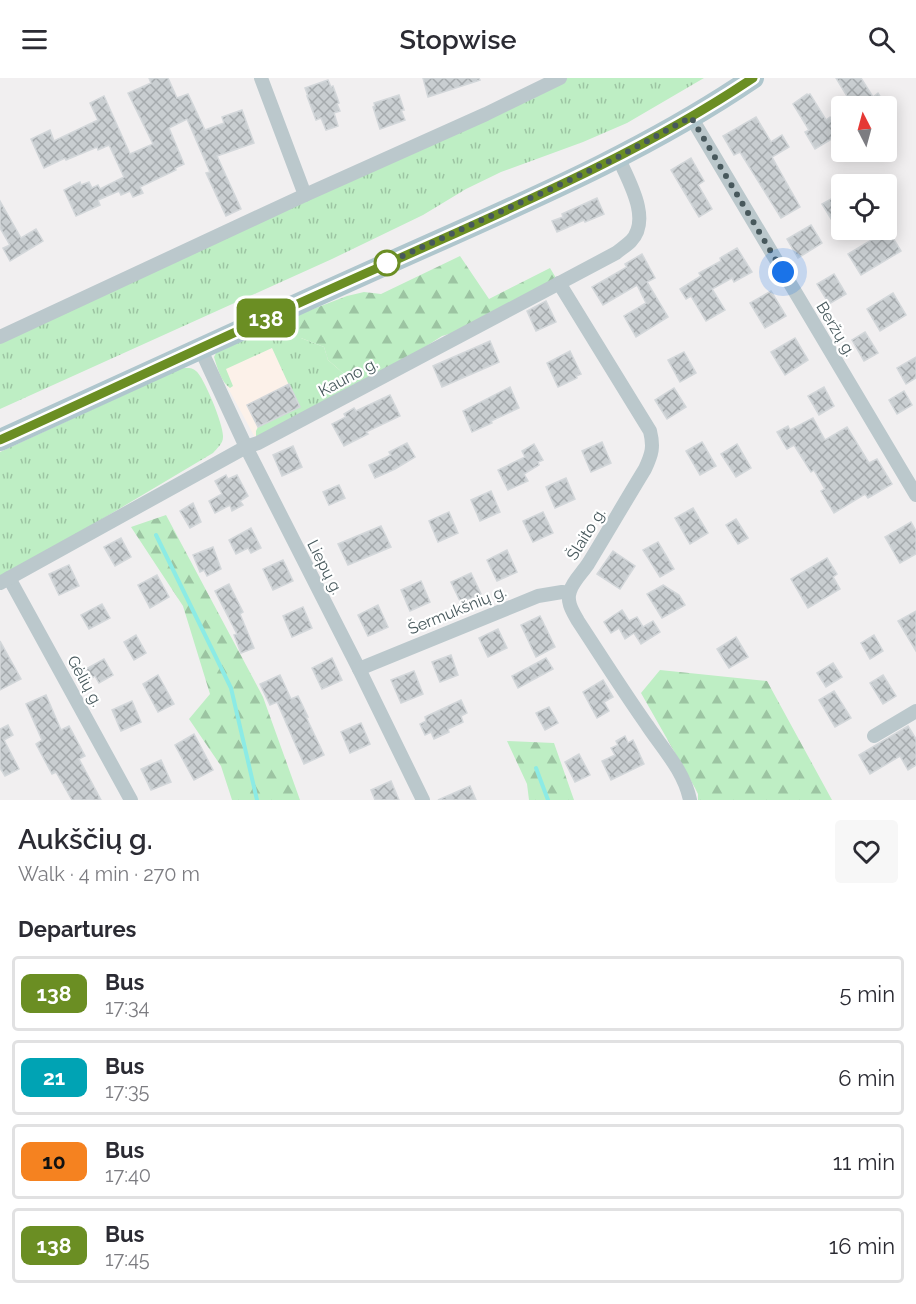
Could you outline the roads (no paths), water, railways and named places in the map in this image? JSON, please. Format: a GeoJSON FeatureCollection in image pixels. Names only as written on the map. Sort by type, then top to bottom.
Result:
{"type":"FeatureCollection","features":[{"type":"Feature","properties":{"kind":"main road"},"geometry":{"type":"LineString","coordinates":[[0,440],[618,157],[691,117],[750,79]]}},
{"type":"Feature","properties":{"kind":"street"},"geometry":{"type":"LineString","coordinates":[[261,78],[304,195]]}},
{"type":"Feature","properties":{"kind":"street"},"geometry":{"type":"LineString","coordinates":[[0,337],[560,78]]}},
{"type":"Feature","properties":{"kind":"street","name":"Beržų g."},"geometry":{"type":"LineString","coordinates":[[691,117],[898,467],[914,488]]}},
{"type":"Feature","properties":{"kind":"street","name":"Kauno g."},"geometry":{"type":"LineString","coordinates":[[4,581],[246,447],[258,443],[616,253],[631,241],[640,226],[638,207],[618,157]]}},
{"type":"Feature","properties":{"kind":"street","name":"Šlaito g."},"geometry":{"type":"LineString","coordinates":[[559,283],[650,431],[653,447],[645,469],[569,593]]}},
{"type":"Feature","properties":{"kind":"street","name":"Liepų g."},"geometry":{"type":"LineString","coordinates":[[200,348],[246,447],[423,800]]}},
{"type":"Feature","properties":{"kind":"street","name":"Gėlių g."},"geometry":{"type":"LineString","coordinates":[[4,581],[131,800]]}},
{"type":"Feature","properties":{"kind":"street"},"geometry":{"type":"LineString","coordinates":[[569,593],[569,602],[578,621],[677,768],[687,787],[690,800]]}},
{"type":"Feature","properties":{"kind":"street","name":"Šermukšnių g."},"geometry":{"type":"LineString","coordinates":[[359,669],[538,596],[569,593]]}},
{"type":"Feature","properties":{"kind":"street"},"geometry":{"type":"LineString","coordinates":[[874,736],[916,711]]}},
{"type":"Feature","properties":{"kind":"waterway"},"geometry":{"type":"LineString","coordinates":[[156,535],[231,688],[257,800]]}},
{"type":"Feature","properties":{"kind":"waterway"},"geometry":{"type":"LineString","coordinates":[[536,768],[548,800]]}}]}
